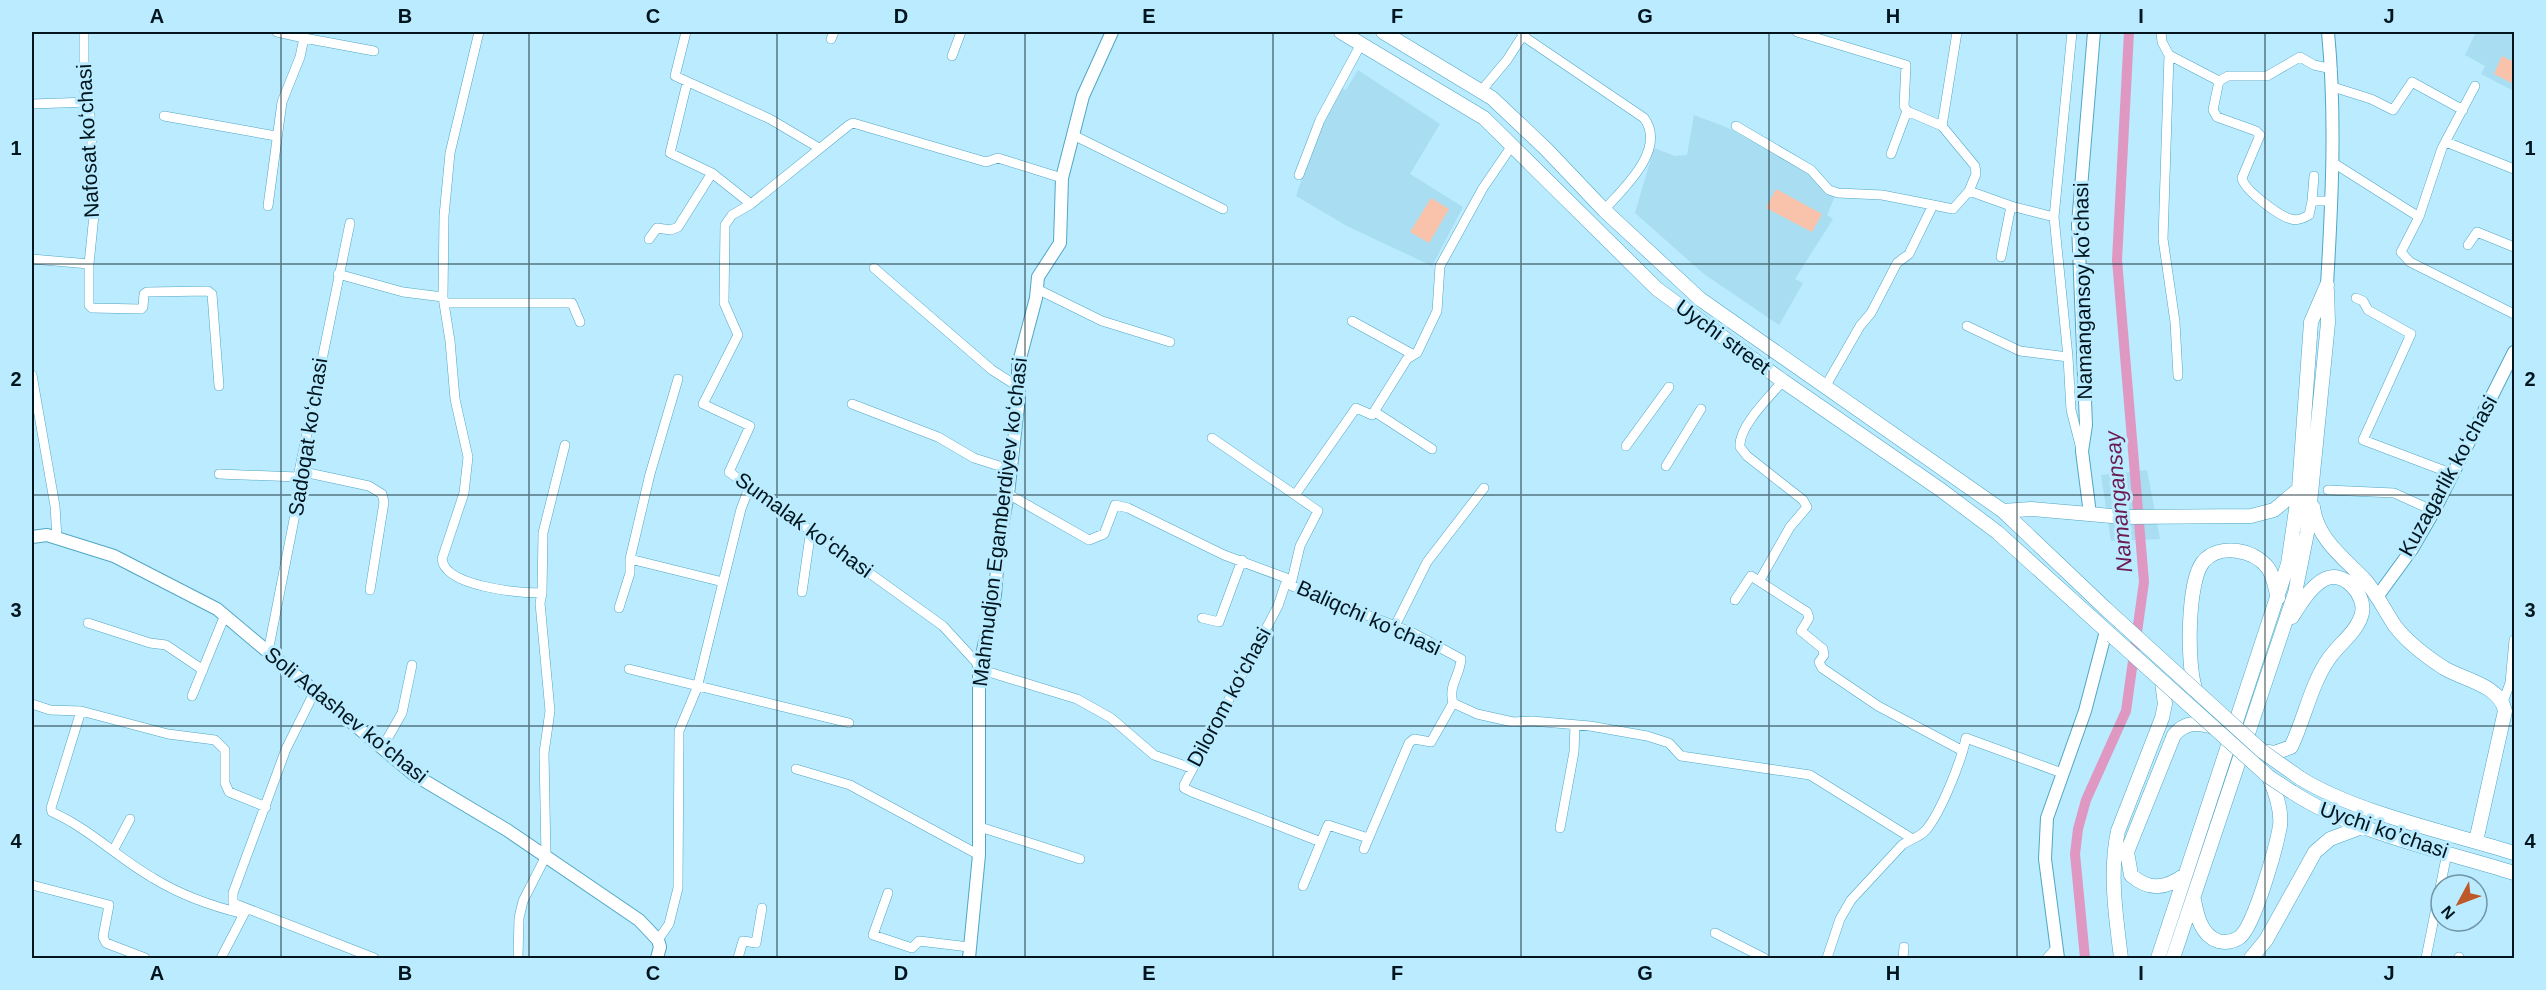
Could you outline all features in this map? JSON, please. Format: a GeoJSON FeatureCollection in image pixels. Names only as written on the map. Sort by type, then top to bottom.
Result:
{"type":"FeatureCollection","features":[{"type":"Feature","properties":{"kind":"main road","name":"Uychi street"},"geometry":{"type":"LineString","coordinates":[[1341,32],[1484,118],[1513,144],[1657,289],[1997,532],[2213,727]]}},
{"type":"Feature","properties":{"kind":"main road","name":"Uychi street"},"geometry":{"type":"LineString","coordinates":[[1383,32],[1481,92],[1520,123],[1604,210],[1700,298],[2003,511],[2106,609],[2262,751]]}},
{"type":"Feature","properties":{"kind":"main road"},"geometry":{"type":"LineString","coordinates":[[2158,958],[2278,601],[2288,564],[2308,464],[2311,322],[2327,285]]}},
{"type":"Feature","properties":{"kind":"main road"},"geometry":{"type":"LineString","coordinates":[[2003,511],[2031,509],[2123,517],[2264,514],[2288,501],[2305,487]]}},
{"type":"Feature","properties":{"kind":"main road"},"geometry":{"type":"LineString","coordinates":[[2305,487],[2315,518],[2325,538],[2377,597],[2396,627],[2417,648],[2448,670],[2498,695],[2503,702],[2505,711],[2476,842]]}},
{"type":"Feature","properties":{"kind":"main road"},"geometry":{"type":"LineString","coordinates":[[2174,958],[2284,629],[2307,533],[2305,487]]}},
{"type":"Feature","properties":{"kind":"main road"},"geometry":{"type":"LineString","coordinates":[[2195,688],[2190,675],[2189,645],[2197,574],[2203,562],[2211,555],[2227,551],[2242,551],[2259,558],[2269,569],[2278,601]]}},
{"type":"Feature","properties":{"kind":"main road"},"geometry":{"type":"LineString","coordinates":[[2038,568],[2050,556]]}},
{"type":"Feature","properties":{"kind":"main road"},"geometry":{"type":"LineString","coordinates":[[2262,751],[2274,753],[2291,747],[2321,670],[2358,624],[2363,610],[2358,591],[2342,579],[2327,578],[2315,586],[2284,629]]}},
{"type":"Feature","properties":{"kind":"main road"},"geometry":{"type":"LineString","coordinates":[[2121,958],[2114,881],[2114,849],[2118,831],[2162,718],[2165,704],[2162,682]]}},
{"type":"Feature","properties":{"kind":"main road"},"geometry":{"type":"LineString","coordinates":[[2185,875],[2160,888],[2146,886],[2131,875],[2127,865],[2127,852],[2174,735],[2194,722],[2213,727]]}},
{"type":"Feature","properties":{"kind":"main road","name":"Uychi ko’chasi"},"geometry":{"type":"LineString","coordinates":[[2213,727],[2269,777],[2329,814],[2362,827],[2514,873]]}},
{"type":"Feature","properties":{"kind":"main road","name":"Uychi ko’chasi"},"geometry":{"type":"LineString","coordinates":[[2262,751],[2300,778],[2339,797],[2514,853]]}},
{"type":"Feature","properties":{"kind":"main road"},"geometry":{"type":"LineString","coordinates":[[2193,897],[2198,920],[2214,940],[2224,943],[2233,941],[2243,933],[2254,916],[2280,824],[2277,798],[2269,777]]}},
{"type":"Feature","properties":{"kind":"main road"},"geometry":{"type":"LineString","coordinates":[[2251,958],[2266,940],[2315,852],[2330,839],[2362,827]]}},
{"type":"Feature","properties":{"kind":"street","name":"Nafosat koʻchasi"},"geometry":{"type":"LineString","coordinates":[[84,32],[84,90],[89,102],[95,205],[89,305],[92,308],[141,309],[144,294],[147,292],[208,291],[212,294],[219,386]]}},
{"type":"Feature","properties":{"kind":"street"},"geometry":{"type":"LineString","coordinates":[[277,32],[374,51]]}},
{"type":"Feature","properties":{"kind":"street"},"geometry":{"type":"LineString","coordinates":[[479,32],[450,153],[444,216],[443,300],[450,341],[455,399],[468,457],[464,493],[442,564],[448,572],[474,583],[542,593]]}},
{"type":"Feature","properties":{"kind":"street"},"geometry":{"type":"LineString","coordinates":[[686,32],[674,73],[687,83],[770,119],[819,148]]}},
{"type":"Feature","properties":{"kind":"street"},"geometry":{"type":"LineString","coordinates":[[952,56],[961,32]]}},
{"type":"Feature","properties":{"kind":"street","name":"Mahmudjon Egamberdiyev koʻchasi"},"geometry":{"type":"LineString","coordinates":[[969,952],[979,855],[979,669],[995,595],[999,542],[1008,494],[1022,343],[1037,289],[1038,277],[1060,243],[1062,178],[1083,96],[1112,32]]}},
{"type":"Feature","properties":{"kind":"street"},"geometry":{"type":"LineString","coordinates":[[1736,126],[1811,170],[1829,190],[1838,193],[1882,195],[1953,209],[1969,191],[1976,174],[1975,166],[1941,126],[1907,111],[1902,100],[1908,69],[1906,65],[1797,32]]}},
{"type":"Feature","properties":{"kind":"street"},"geometry":{"type":"LineString","coordinates":[[1941,126],[1957,32]]}},
{"type":"Feature","properties":{"kind":"street"},"geometry":{"type":"LineString","coordinates":[[2072,32],[2054,217],[2071,410],[2082,451]]}},
{"type":"Feature","properties":{"kind":"street","name":"Namangansoy koʻchasi"},"geometry":{"type":"LineString","coordinates":[[2090,514],[2082,451],[2086,425],[2078,224],[2094,32]]}},
{"type":"Feature","properties":{"kind":"street"},"geometry":{"type":"LineString","coordinates":[[2161,32],[2162,42],[2169,55],[2163,239],[2175,321],[2178,376]]}},
{"type":"Feature","properties":{"kind":"street"},"geometry":{"type":"LineString","coordinates":[[2327,285],[2332,201],[2333,87],[2328,32]]}},
{"type":"Feature","properties":{"kind":"street"},"geometry":{"type":"LineString","coordinates":[[1481,92],[1507,60],[1523,33],[1644,118],[1649,124],[1651,142],[1649,150],[1626,186],[1604,210]]}},
{"type":"Feature","properties":{"kind":"street"},"geometry":{"type":"LineString","coordinates":[[268,206],[282,102],[300,57],[304,38]]}},
{"type":"Feature","properties":{"kind":"street"},"geometry":{"type":"LineString","coordinates":[[1299,175],[1320,120],[1361,44]]}},
{"type":"Feature","properties":{"kind":"street"},"geometry":{"type":"LineString","coordinates":[[2169,55],[2196,67],[2219,81]]}},
{"type":"Feature","properties":{"kind":"street"},"geometry":{"type":"LineString","coordinates":[[2314,176],[2309,215],[2301,219],[2290,219],[2245,188],[2242,178],[2260,135],[2256,130],[2217,117],[2213,110],[2219,81],[2226,76],[2267,76],[2300,57],[2314,65],[2332,69]]}},
{"type":"Feature","properties":{"kind":"street"},"geometry":{"type":"LineString","coordinates":[[2333,87],[2371,99],[2393,110],[2412,82],[2463,110]]}},
{"type":"Feature","properties":{"kind":"street"},"geometry":{"type":"LineString","coordinates":[[687,83],[670,151],[712,173],[751,204]]}},
{"type":"Feature","properties":{"kind":"street"},"geometry":{"type":"LineString","coordinates":[[2475,86],[2446,142],[2419,217],[2402,248],[2403,255],[2410,262],[2514,314]]}},
{"type":"Feature","properties":{"kind":"street"},"geometry":{"type":"LineString","coordinates":[[32,104],[89,102]]}},
{"type":"Feature","properties":{"kind":"street"},"geometry":{"type":"LineString","coordinates":[[1891,154],[1907,111]]}},
{"type":"Feature","properties":{"kind":"street"},"geometry":{"type":"LineString","coordinates":[[164,116],[276,136]]}},
{"type":"Feature","properties":{"kind":"street","name":"Sumalak koʻchasi"},"geometry":{"type":"LineString","coordinates":[[979,669],[976,662],[943,626],[811,529],[749,488],[729,469],[750,426],[703,404],[738,335],[724,303],[723,231],[732,214],[751,204],[853,123],[976,159],[990,161],[998,158],[1062,178]]}},
{"type":"Feature","properties":{"kind":"street"},"geometry":{"type":"LineString","coordinates":[[1073,135],[1223,209]]}},
{"type":"Feature","properties":{"kind":"street"},"geometry":{"type":"LineString","coordinates":[[2446,142],[2514,169]]}},
{"type":"Feature","properties":{"kind":"street"},"geometry":{"type":"LineString","coordinates":[[1212,438],[1295,495],[1356,408],[1372,415],[1412,354],[1417,352],[1437,310],[1440,298],[1440,266],[1483,188],[1513,144]]}},
{"type":"Feature","properties":{"kind":"street"},"geometry":{"type":"LineString","coordinates":[[2332,162],[2419,217]]}},
{"type":"Feature","properties":{"kind":"street"},"geometry":{"type":"LineString","coordinates":[[649,239],[657,228],[671,230],[678,227],[712,173]]}},
{"type":"Feature","properties":{"kind":"street"},"geometry":{"type":"LineString","coordinates":[[1969,191],[2011,206],[2054,217]]}},
{"type":"Feature","properties":{"kind":"street"},"geometry":{"type":"LineString","coordinates":[[2312,201],[2332,201]]}},
{"type":"Feature","properties":{"kind":"street"},"geometry":{"type":"LineString","coordinates":[[1825,387],[1860,326],[1871,313],[1897,262],[1909,254],[1933,206]]}},
{"type":"Feature","properties":{"kind":"street"},"geometry":{"type":"LineString","coordinates":[[2001,257],[2011,206]]}},
{"type":"Feature","properties":{"kind":"street","name":"Sadoqat koʻchasi"},"geometry":{"type":"LineString","coordinates":[[268,652],[301,483],[299,474],[338,273],[350,223]]}},
{"type":"Feature","properties":{"kind":"street"},"geometry":{"type":"LineString","coordinates":[[2468,245],[2477,232],[2514,247]]}},
{"type":"Feature","properties":{"kind":"street"},"geometry":{"type":"LineString","coordinates":[[32,259],[90,264]]}},
{"type":"Feature","properties":{"kind":"street"},"geometry":{"type":"LineString","coordinates":[[874,268],[992,370],[1017,386]]}},
{"type":"Feature","properties":{"kind":"street"},"geometry":{"type":"LineString","coordinates":[[338,273],[404,292],[443,300],[572,303],[580,322]]}},
{"type":"Feature","properties":{"kind":"street"},"geometry":{"type":"LineString","coordinates":[[1037,289],[1102,321],[1170,342]]}},
{"type":"Feature","properties":{"kind":"street"},"geometry":{"type":"LineString","coordinates":[[2356,298],[2363,301],[2368,310],[2411,334],[2363,440],[2453,474]]}},
{"type":"Feature","properties":{"kind":"street"},"geometry":{"type":"LineString","coordinates":[[1352,321],[1412,354]]}},
{"type":"Feature","properties":{"kind":"street"},"geometry":{"type":"LineString","coordinates":[[1967,326],[2020,351],[2068,357]]}},
{"type":"Feature","properties":{"kind":"street","name":"Kuzagarlik koʻchasi"},"geometry":{"type":"LineString","coordinates":[[2377,597],[2412,549],[2434,511],[2514,352]]}},
{"type":"Feature","properties":{"kind":"street"},"geometry":{"type":"LineString","coordinates":[[32,375],[55,506],[57,538]]}},
{"type":"Feature","properties":{"kind":"street"},"geometry":{"type":"LineString","coordinates":[[619,608],[630,573],[630,559],[650,474],[678,379]]}},
{"type":"Feature","properties":{"kind":"street"},"geometry":{"type":"LineString","coordinates":[[1760,580],[1790,527],[1807,507],[1803,500],[1747,456],[1740,447],[1741,436],[1747,426],[1783,381]]}},
{"type":"Feature","properties":{"kind":"street"},"geometry":{"type":"LineString","coordinates":[[1626,446],[1669,387]]}},
{"type":"Feature","properties":{"kind":"street"},"geometry":{"type":"LineString","coordinates":[[852,405],[938,437],[974,458],[1009,469]]}},
{"type":"Feature","properties":{"kind":"street"},"geometry":{"type":"LineString","coordinates":[[1666,466],[1701,409]]}},
{"type":"Feature","properties":{"kind":"street"},"geometry":{"type":"LineString","coordinates":[[1375,412],[1432,449]]}},
{"type":"Feature","properties":{"kind":"street"},"geometry":{"type":"LineString","coordinates":[[518,958],[519,918],[523,901],[546,856],[544,753],[550,711],[540,603],[543,533],[565,445]]}},
{"type":"Feature","properties":{"kind":"street"},"geometry":{"type":"LineString","coordinates":[[219,474],[299,474],[369,486],[382,494],[384,502],[370,590]]}},
{"type":"Feature","properties":{"kind":"street"},"geometry":{"type":"LineString","coordinates":[[657,958],[660,947],[658,940],[669,924],[678,888],[679,731],[698,688],[723,582],[749,488]]}},
{"type":"Feature","properties":{"kind":"street"},"geometry":{"type":"LineString","coordinates":[[1395,626],[1427,562],[1484,488]]}},
{"type":"Feature","properties":{"kind":"street"},"geometry":{"type":"LineString","coordinates":[[2328,490],[2394,493],[2434,511]]}},
{"type":"Feature","properties":{"kind":"street","name":"Baliqchi koʻchasi"},"geometry":{"type":"LineString","coordinates":[[1008,494],[1089,540],[1104,534],[1117,505],[1128,508],[1224,555],[1286,578],[1288,583],[1413,633],[1461,659],[1450,688],[1453,703]]}},
{"type":"Feature","properties":{"kind":"street","name":"Dilorom koʻchasi"},"geometry":{"type":"LineString","coordinates":[[1295,495],[1318,511],[1300,546],[1296,568],[1184,784],[1185,789],[1321,842]]}},
{"type":"Feature","properties":{"kind":"street"},"geometry":{"type":"LineString","coordinates":[[802,592],[811,529]]}},
{"type":"Feature","properties":{"kind":"street","name":"Soli Adashev ko'chasi"},"geometry":{"type":"LineString","coordinates":[[32,537],[47,535],[114,556],[183,589],[225,615],[413,774],[546,856],[639,920],[658,940]]}},
{"type":"Feature","properties":{"kind":"street"},"geometry":{"type":"LineString","coordinates":[[630,559],[723,582]]}},
{"type":"Feature","properties":{"kind":"street"},"geometry":{"type":"LineString","coordinates":[[1202,618],[1219,622],[1242,560]]}},
{"type":"Feature","properties":{"kind":"street"},"geometry":{"type":"LineString","coordinates":[[1736,600],[1749,577],[1760,580],[1807,612],[1809,618],[1802,631],[1823,649],[1820,665],[1878,706],[1963,751]]}},
{"type":"Feature","properties":{"kind":"street"},"geometry":{"type":"LineString","coordinates":[[192,696],[225,615]]}},
{"type":"Feature","properties":{"kind":"street"},"geometry":{"type":"LineString","coordinates":[[88,623],[150,643],[166,645],[203,670]]}},
{"type":"Feature","properties":{"kind":"street"},"geometry":{"type":"LineString","coordinates":[[2047,958],[2057,953],[2045,842],[2047,818],[2085,711],[2109,634]]}},
{"type":"Feature","properties":{"kind":"street"},"geometry":{"type":"LineString","coordinates":[[2503,702],[2510,683],[2514,640]]}},
{"type":"Feature","properties":{"kind":"street"},"geometry":{"type":"LineString","coordinates":[[382,748],[402,713],[412,665]]}},
{"type":"Feature","properties":{"kind":"street"},"geometry":{"type":"LineString","coordinates":[[629,669],[698,688],[849,723]]}},
{"type":"Feature","properties":{"kind":"street"},"geometry":{"type":"LineString","coordinates":[[979,669],[1077,699],[1111,718],[1154,754],[1191,768]]}},
{"type":"Feature","properties":{"kind":"street"},"geometry":{"type":"LineString","coordinates":[[245,911],[233,903],[233,893],[295,727],[315,691]]}},
{"type":"Feature","properties":{"kind":"street"},"geometry":{"type":"LineString","coordinates":[[1364,849],[1409,743],[1414,739],[1431,742],[1453,703],[1477,714],[1514,722],[1575,725],[1662,740],[1669,743],[1681,756],[1689,758],[1810,775],[1911,837]]}},
{"type":"Feature","properties":{"kind":"street"},"geometry":{"type":"LineString","coordinates":[[32,704],[50,710],[81,711],[168,734],[215,740],[225,750],[225,783],[229,792],[266,807]]}},
{"type":"Feature","properties":{"kind":"street"},"geometry":{"type":"LineString","coordinates":[[81,711],[51,811],[70,820],[151,877],[187,897],[245,911],[374,958]]}},
{"type":"Feature","properties":{"kind":"street"},"geometry":{"type":"LineString","coordinates":[[1560,828],[1574,752],[1575,725]]}},
{"type":"Feature","properties":{"kind":"street"},"geometry":{"type":"LineString","coordinates":[[1827,958],[1840,919],[1851,900],[1911,837],[1918,836],[1928,827],[1963,751],[1966,738],[2062,773]]}},
{"type":"Feature","properties":{"kind":"street"},"geometry":{"type":"LineString","coordinates":[[796,770],[849,785],[979,855]]}},
{"type":"Feature","properties":{"kind":"street"},"geometry":{"type":"LineString","coordinates":[[114,849],[130,819]]}},
{"type":"Feature","properties":{"kind":"street"},"geometry":{"type":"LineString","coordinates":[[1303,886],[1330,825],[1368,838]]}},
{"type":"Feature","properties":{"kind":"street"},"geometry":{"type":"LineString","coordinates":[[980,826],[1080,859]]}},
{"type":"Feature","properties":{"kind":"street"},"geometry":{"type":"LineString","coordinates":[[2426,958],[2447,853]]}},
{"type":"Feature","properties":{"kind":"street"},"geometry":{"type":"LineString","coordinates":[[32,885],[109,905],[103,937],[106,943],[145,958]]}},
{"type":"Feature","properties":{"kind":"street"},"geometry":{"type":"LineString","coordinates":[[888,894],[873,935],[912,948],[919,941],[969,952]]}},
{"type":"Feature","properties":{"kind":"street"},"geometry":{"type":"LineString","coordinates":[[738,958],[743,940],[756,943],[762,908]]}},
{"type":"Feature","properties":{"kind":"street"},"geometry":{"type":"LineString","coordinates":[[221,958],[245,911]]}},
{"type":"Feature","properties":{"kind":"street"},"geometry":{"type":"LineString","coordinates":[[1715,933],[1764,958]]}},
{"type":"Feature","properties":{"kind":"street"},"geometry":{"type":"LineString","coordinates":[[1903,958],[1904,947]]}},
{"type":"Feature","properties":{"kind":"shaded area"},"geometry":{"type":"Polygon","coordinates":[[[2476,32],[2514,32],[2514,91],[2481,74],[2485,66],[2465,55],[2476,32]]]}},
{"type":"Feature","properties":{"kind":"shaded area"},"geometry":{"type":"Polygon","coordinates":[[[2502,56],[2514,62],[2514,84],[2494,74],[2502,56]]]}},
{"type":"Feature","properties":{"kind":"shaded area"},"geometry":{"type":"Polygon","coordinates":[[[1358,70],[1440,124],[1410,174],[1463,207],[1432,266],[1347,226],[1296,196],[1317,135],[1341,88],[1346,90],[1358,70]]]}},
{"type":"Feature","properties":{"kind":"shaded area"},"geometry":{"type":"Polygon","coordinates":[[[1694,115],[1726,127],[1807,171],[1835,196],[1827,215],[1833,219],[1795,279],[1803,283],[1779,325],[1704,274],[1635,213],[1654,148],[1675,156],[1687,155],[1694,115]]]}},
{"type":"Feature","properties":{"kind":"shaded area"},"geometry":{"type":"Polygon","coordinates":[[[1776,189],[1822,214],[1812,232],[1766,208],[1776,189]]]}},
{"type":"Feature","properties":{"kind":"shaded area"},"geometry":{"type":"Polygon","coordinates":[[[1431,198],[1449,209],[1429,243],[1410,232],[1431,198]]]}},
{"type":"Feature","properties":{"kind":"shaded area"},"geometry":{"type":"Polygon","coordinates":[[[2147,470],[2160,539],[2111,541],[2101,475],[2147,470]]]}},
{"type":"Feature","properties":{"kind":"waterway","name":"Namangansay"},"geometry":{"type":"LineString","coordinates":[[2085,958],[2075,854],[2078,829],[2086,800],[2126,711],[2144,582],[2117,260],[2129,32]]}}]}
